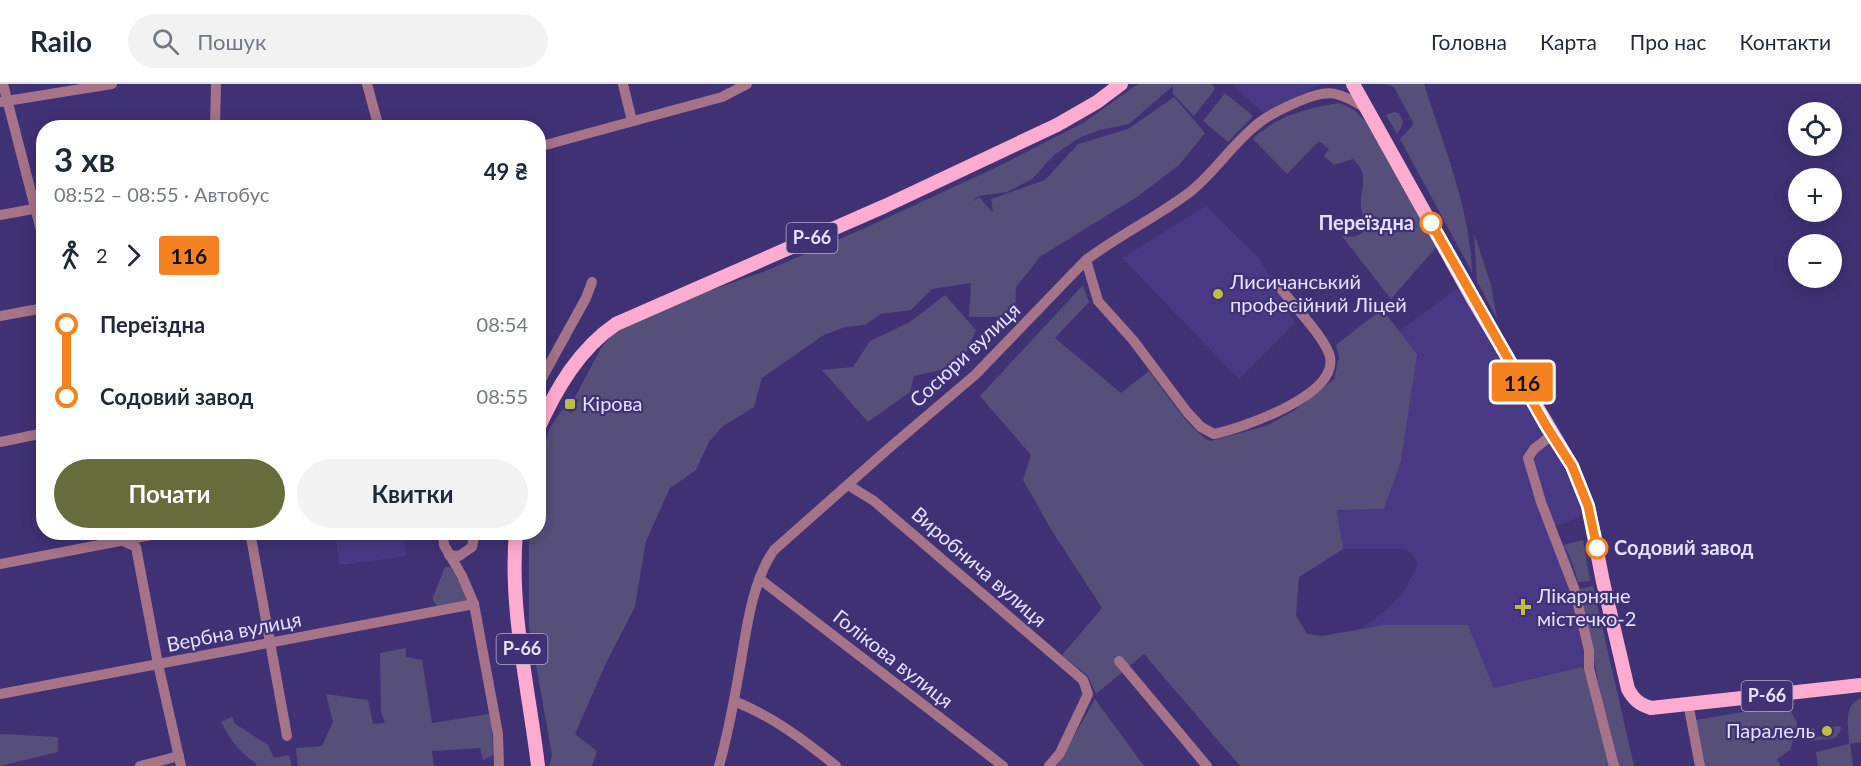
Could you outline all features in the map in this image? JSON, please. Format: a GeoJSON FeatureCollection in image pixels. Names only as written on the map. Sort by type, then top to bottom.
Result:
{"type":"FeatureCollection","features":[{"type":"Feature","properties":{"kind":"main road","name":"Р-66"},"geometry":{"type":"LineString","coordinates":[[546,413],[581,355],[596,339],[616,324],[885,206],[1057,125],[1097,102],[1121,84]]}},
{"type":"Feature","properties":{"kind":"main road","name":"Р-66"},"geometry":{"type":"LineString","coordinates":[[1353,84],[1474,301],[1572,466],[1588,506],[1603,582],[1628,689],[1633,699],[1640,705],[1651,708],[1861,685]]}},
{"type":"Feature","properties":{"kind":"main road","name":"Р-66"},"geometry":{"type":"LineString","coordinates":[[515,540],[514,595],[538,766]]}},
{"type":"Feature","properties":{"kind":"street"},"geometry":{"type":"LineString","coordinates":[[3,84],[4,102],[36,195]]}},
{"type":"Feature","properties":{"kind":"street"},"geometry":{"type":"LineString","coordinates":[[4,102],[111,84]]}},
{"type":"Feature","properties":{"kind":"street"},"geometry":{"type":"LineString","coordinates":[[215,120],[216,84]]}},
{"type":"Feature","properties":{"kind":"street"},"geometry":{"type":"LineString","coordinates":[[367,84],[377,120]]}},
{"type":"Feature","properties":{"kind":"street"},"geometry":{"type":"LineString","coordinates":[[623,84],[632,121]]}},
{"type":"Feature","properties":{"kind":"street"},"geometry":{"type":"LineString","coordinates":[[546,145],[722,97],[747,84]]}},
{"type":"Feature","properties":{"kind":"street","name":"Сосюри вулиця"},"geometry":{"type":"LineString","coordinates":[[719,766],[734,701],[749,613],[767,560],[774,550],[975,375],[1086,260],[1180,200],[1202,183],[1263,119],[1339,84]]}},
{"type":"Feature","properties":{"kind":"street"},"geometry":{"type":"LineString","coordinates":[[1320,93],[1341,95],[1368,110]]}},
{"type":"Feature","properties":{"kind":"street"},"geometry":{"type":"LineString","coordinates":[[0,214],[36,208]]}},
{"type":"Feature","properties":{"kind":"street"},"geometry":{"type":"LineString","coordinates":[[1086,260],[1098,301],[1133,340],[1187,412],[1201,427],[1214,434],[1274,414],[1296,402],[1328,374],[1331,359],[1326,347],[1282,290]]}},
{"type":"Feature","properties":{"kind":"street"},"geometry":{"type":"LineString","coordinates":[[546,370],[586,298],[591,282]]}},
{"type":"Feature","properties":{"kind":"street"},"geometry":{"type":"LineString","coordinates":[[0,316],[36,309]]}},
{"type":"Feature","properties":{"kind":"street"},"geometry":{"type":"LineString","coordinates":[[0,442],[36,435]]}},
{"type":"Feature","properties":{"kind":"street"},"geometry":{"type":"LineString","coordinates":[[1552,435],[1534,449],[1528,458],[1540,502],[1574,588],[1589,650],[1589,668],[1614,766]]}},
{"type":"Feature","properties":{"kind":"street","name":"Виробнича вулиця"},"geometry":{"type":"LineString","coordinates":[[848,485],[873,501],[1083,680],[1088,694],[1060,753],[1049,766]]}},
{"type":"Feature","properties":{"kind":"street"},"geometry":{"type":"LineString","coordinates":[[0,564],[108,540]]}},
{"type":"Feature","properties":{"kind":"street"},"geometry":{"type":"LineString","coordinates":[[126,540],[136,547],[158,664],[180,761],[140,766]]}},
{"type":"Feature","properties":{"kind":"street"},"geometry":{"type":"LineString","coordinates":[[252,540],[287,736]]}},
{"type":"Feature","properties":{"kind":"street"},"geometry":{"type":"LineString","coordinates":[[444,540],[474,604],[498,734],[499,766]]}},
{"type":"Feature","properties":{"kind":"street"},"geometry":{"type":"LineString","coordinates":[[449,555],[459,555],[472,547],[474,540]]}},
{"type":"Feature","properties":{"kind":"street","name":"Голікова вулиця"},"geometry":{"type":"LineString","coordinates":[[760,580],[1003,766]]}},
{"type":"Feature","properties":{"kind":"street","name":"Вербна вулиця"},"geometry":{"type":"LineString","coordinates":[[0,694],[474,604]]}},
{"type":"Feature","properties":{"kind":"street"},"geometry":{"type":"LineString","coordinates":[[1119,661],[1208,766]]}},
{"type":"Feature","properties":{"kind":"street"},"geometry":{"type":"LineString","coordinates":[[734,701],[759,712],[795,734],[836,766]]}},
{"type":"Feature","properties":{"kind":"street"},"geometry":{"type":"LineString","coordinates":[[1688,703],[1700,766]]}},
{"type":"Feature","properties":{"kind":"shaded area"},"geometry":{"type":"Polygon","coordinates":[[[1138,84],[1212,84],[1215,89],[1194,116],[1173,94],[1173,86],[1129,124],[1081,137],[1055,154],[1032,179],[1007,192],[978,196],[972,202],[979,197],[993,213],[991,199],[1045,180],[1078,144],[1128,129],[1174,97],[1205,133],[1179,165],[1137,197],[1041,256],[1016,287],[1015,317],[969,317],[971,283],[932,289],[911,310],[881,314],[865,325],[845,327],[824,335],[762,378],[754,407],[722,427],[709,442],[696,470],[670,488],[646,541],[635,607],[607,661],[575,734],[597,751],[592,766],[549,766],[552,755],[529,625],[529,540],[546,540],[546,441],[550,427],[563,409],[572,413],[579,399],[574,399],[601,348],[613,333],[674,303],[768,270],[865,228],[999,166],[1083,123],[1138,84]]]}},
{"type":"Feature","properties":{"kind":"shaded area"},"geometry":{"type":"Polygon","coordinates":[[[1232,84],[1322,84],[1263,113],[1232,84]]]}},
{"type":"Feature","properties":{"kind":"shaded area"},"geometry":{"type":"Polygon","coordinates":[[[1385,84],[1424,84],[1461,200],[1472,272],[1400,139],[1414,124],[1394,87],[1385,84]]]}},
{"type":"Feature","properties":{"kind":"shaded area"},"geometry":{"type":"Polygon","coordinates":[[[1225,93],[1253,116],[1228,142],[1203,121],[1225,93]]]}},
{"type":"Feature","properties":{"kind":"shaded area"},"geometry":{"type":"Polygon","coordinates":[[[1340,103],[1354,110],[1365,121],[1438,245],[1391,299],[1341,235],[1356,236],[1369,227],[1361,208],[1363,175],[1360,167],[1353,159],[1334,165],[1324,156],[1329,149],[1319,141],[1287,174],[1253,139],[1283,118],[1316,107],[1340,103]]]}},
{"type":"Feature","properties":{"kind":"shaded area"},"geometry":{"type":"Polygon","coordinates":[[[1398,113],[1403,121],[1397,134],[1386,115],[1398,113]]]}},
{"type":"Feature","properties":{"kind":"shaded area","name":"Лисичанський професійний Ліцей"},"geometry":{"type":"Polygon","coordinates":[[[1206,206],[1259,258],[1295,323],[1239,379],[1122,258],[1206,206]]]}},
{"type":"Feature","properties":{"kind":"shaded area"},"geometry":{"type":"Polygon","coordinates":[[[1474,233],[1491,285],[1497,319],[1477,281],[1474,233]]]}},
{"type":"Feature","properties":{"kind":"shaded area"},"geometry":{"type":"Polygon","coordinates":[[[1083,285],[1089,302],[1055,338],[1121,393],[1149,371],[1187,421],[1211,441],[1266,426],[1295,410],[1334,379],[1339,357],[1336,345],[1382,309],[1417,354],[1401,461],[1384,509],[1337,510],[1343,549],[1299,577],[1296,616],[1307,634],[1322,636],[1384,625],[1468,625],[1494,688],[1582,667],[1586,671],[1610,766],[1240,766],[1144,654],[1096,694],[1088,676],[1062,655],[1102,608],[1052,531],[1023,480],[1031,455],[980,396],[1083,285]]]}},
{"type":"Feature","properties":{"kind":"shaded area"},"geometry":{"type":"Polygon","coordinates":[[[1458,288],[1553,445],[1571,481],[1583,516],[1556,526],[1561,544],[1570,556],[1593,662],[1582,667],[1493,689],[1384,625],[1360,630],[1391,606],[1405,589],[1418,564],[1410,552],[1404,549],[1343,549],[1337,510],[1384,509],[1416,354],[1399,331],[1458,288]]]}},
{"type":"Feature","properties":{"kind":"shaded area"},"geometry":{"type":"Polygon","coordinates":[[[945,295],[976,330],[967,351],[941,370],[914,376],[910,392],[868,422],[822,370],[853,367],[870,341],[910,322],[945,295]]]}},
{"type":"Feature","properties":{"kind":"shaded area"},"geometry":{"type":"Polygon","coordinates":[[[335,540],[404,540],[407,556],[340,565],[335,540]]]}},
{"type":"Feature","properties":{"kind":"shaded area"},"geometry":{"type":"Polygon","coordinates":[[[1583,540],[1590,581],[1578,582],[1570,556],[1563,545],[1583,540]]]}},
{"type":"Feature","properties":{"kind":"shaded area"},"geometry":{"type":"Polygon","coordinates":[[[445,567],[450,567],[453,571],[467,602],[437,606],[433,601],[445,567]]]}},
{"type":"Feature","properties":{"kind":"shaded area"},"geometry":{"type":"Polygon","coordinates":[[[1593,586],[1634,766],[1617,766],[1580,589],[1593,586]]]}},
{"type":"Feature","properties":{"kind":"shaded area"},"geometry":{"type":"Polygon","coordinates":[[[406,648],[406,657],[422,660],[432,723],[489,714],[492,722],[493,755],[483,760],[480,748],[432,751],[434,766],[298,766],[296,748],[322,746],[333,722],[326,694],[368,700],[373,724],[385,723],[381,712],[380,653],[406,648]]]}},
{"type":"Feature","properties":{"kind":"shaded area"},"geometry":{"type":"Polygon","coordinates":[[[1861,698],[1861,742],[1850,744],[1853,766],[1818,766],[1816,752],[1849,744],[1849,712],[1851,706],[1861,698]]]}},
{"type":"Feature","properties":{"kind":"shaded area"},"geometry":{"type":"Polygon","coordinates":[[[1095,699],[1144,766],[1057,766],[1095,699]]]}},
{"type":"Feature","properties":{"kind":"shaded area"},"geometry":{"type":"Polygon","coordinates":[[[1789,708],[1797,722],[1797,728],[1790,750],[1777,759],[1781,766],[1705,766],[1695,720],[1755,710],[1758,712],[1789,708]]]}},
{"type":"Feature","properties":{"kind":"shaded area"},"geometry":{"type":"Polygon","coordinates":[[[232,717],[235,724],[268,745],[274,758],[289,755],[292,766],[256,766],[257,764],[236,746],[221,722],[232,717]]]}},
{"type":"Feature","properties":{"kind":"shaded area"},"geometry":{"type":"Polygon","coordinates":[[[1841,726],[1835,738],[1812,741],[1804,737],[1810,729],[1814,728],[1816,737],[1833,735],[1833,727],[1841,726]]]}},
{"type":"Feature","properties":{"kind":"shaded area"},"geometry":{"type":"Polygon","coordinates":[[[0,734],[58,737],[58,752],[0,766],[0,734]]]}},
{"type":"Feature","properties":{"kind":"bus line","name":"116"},"geometry":{"type":"LineString","coordinates":[[1431,223],[1547,427],[1572,466],[1588,506],[1597,548]]}},
{"type":"Feature","properties":{"kind":"place","name":"Переїздна"},"geometry":{"type":"Point","coordinates":[1431,223]}},
{"type":"Feature","properties":{"kind":"place","name":"Лисичанський професійний Ліцей"},"geometry":{"type":"Point","coordinates":[1218,294]}},
{"type":"Feature","properties":{"kind":"place","name":"Кірова"},"geometry":{"type":"Point","coordinates":[570,404]}},
{"type":"Feature","properties":{"kind":"place","name":"Содовий завод"},"geometry":{"type":"Point","coordinates":[1597,548]}},
{"type":"Feature","properties":{"kind":"place","name":"Лікарняне містечко-2"},"geometry":{"type":"Point","coordinates":[1523,607]}},
{"type":"Feature","properties":{"kind":"place","name":"Паралель"},"geometry":{"type":"Point","coordinates":[1827,731]}}]}
